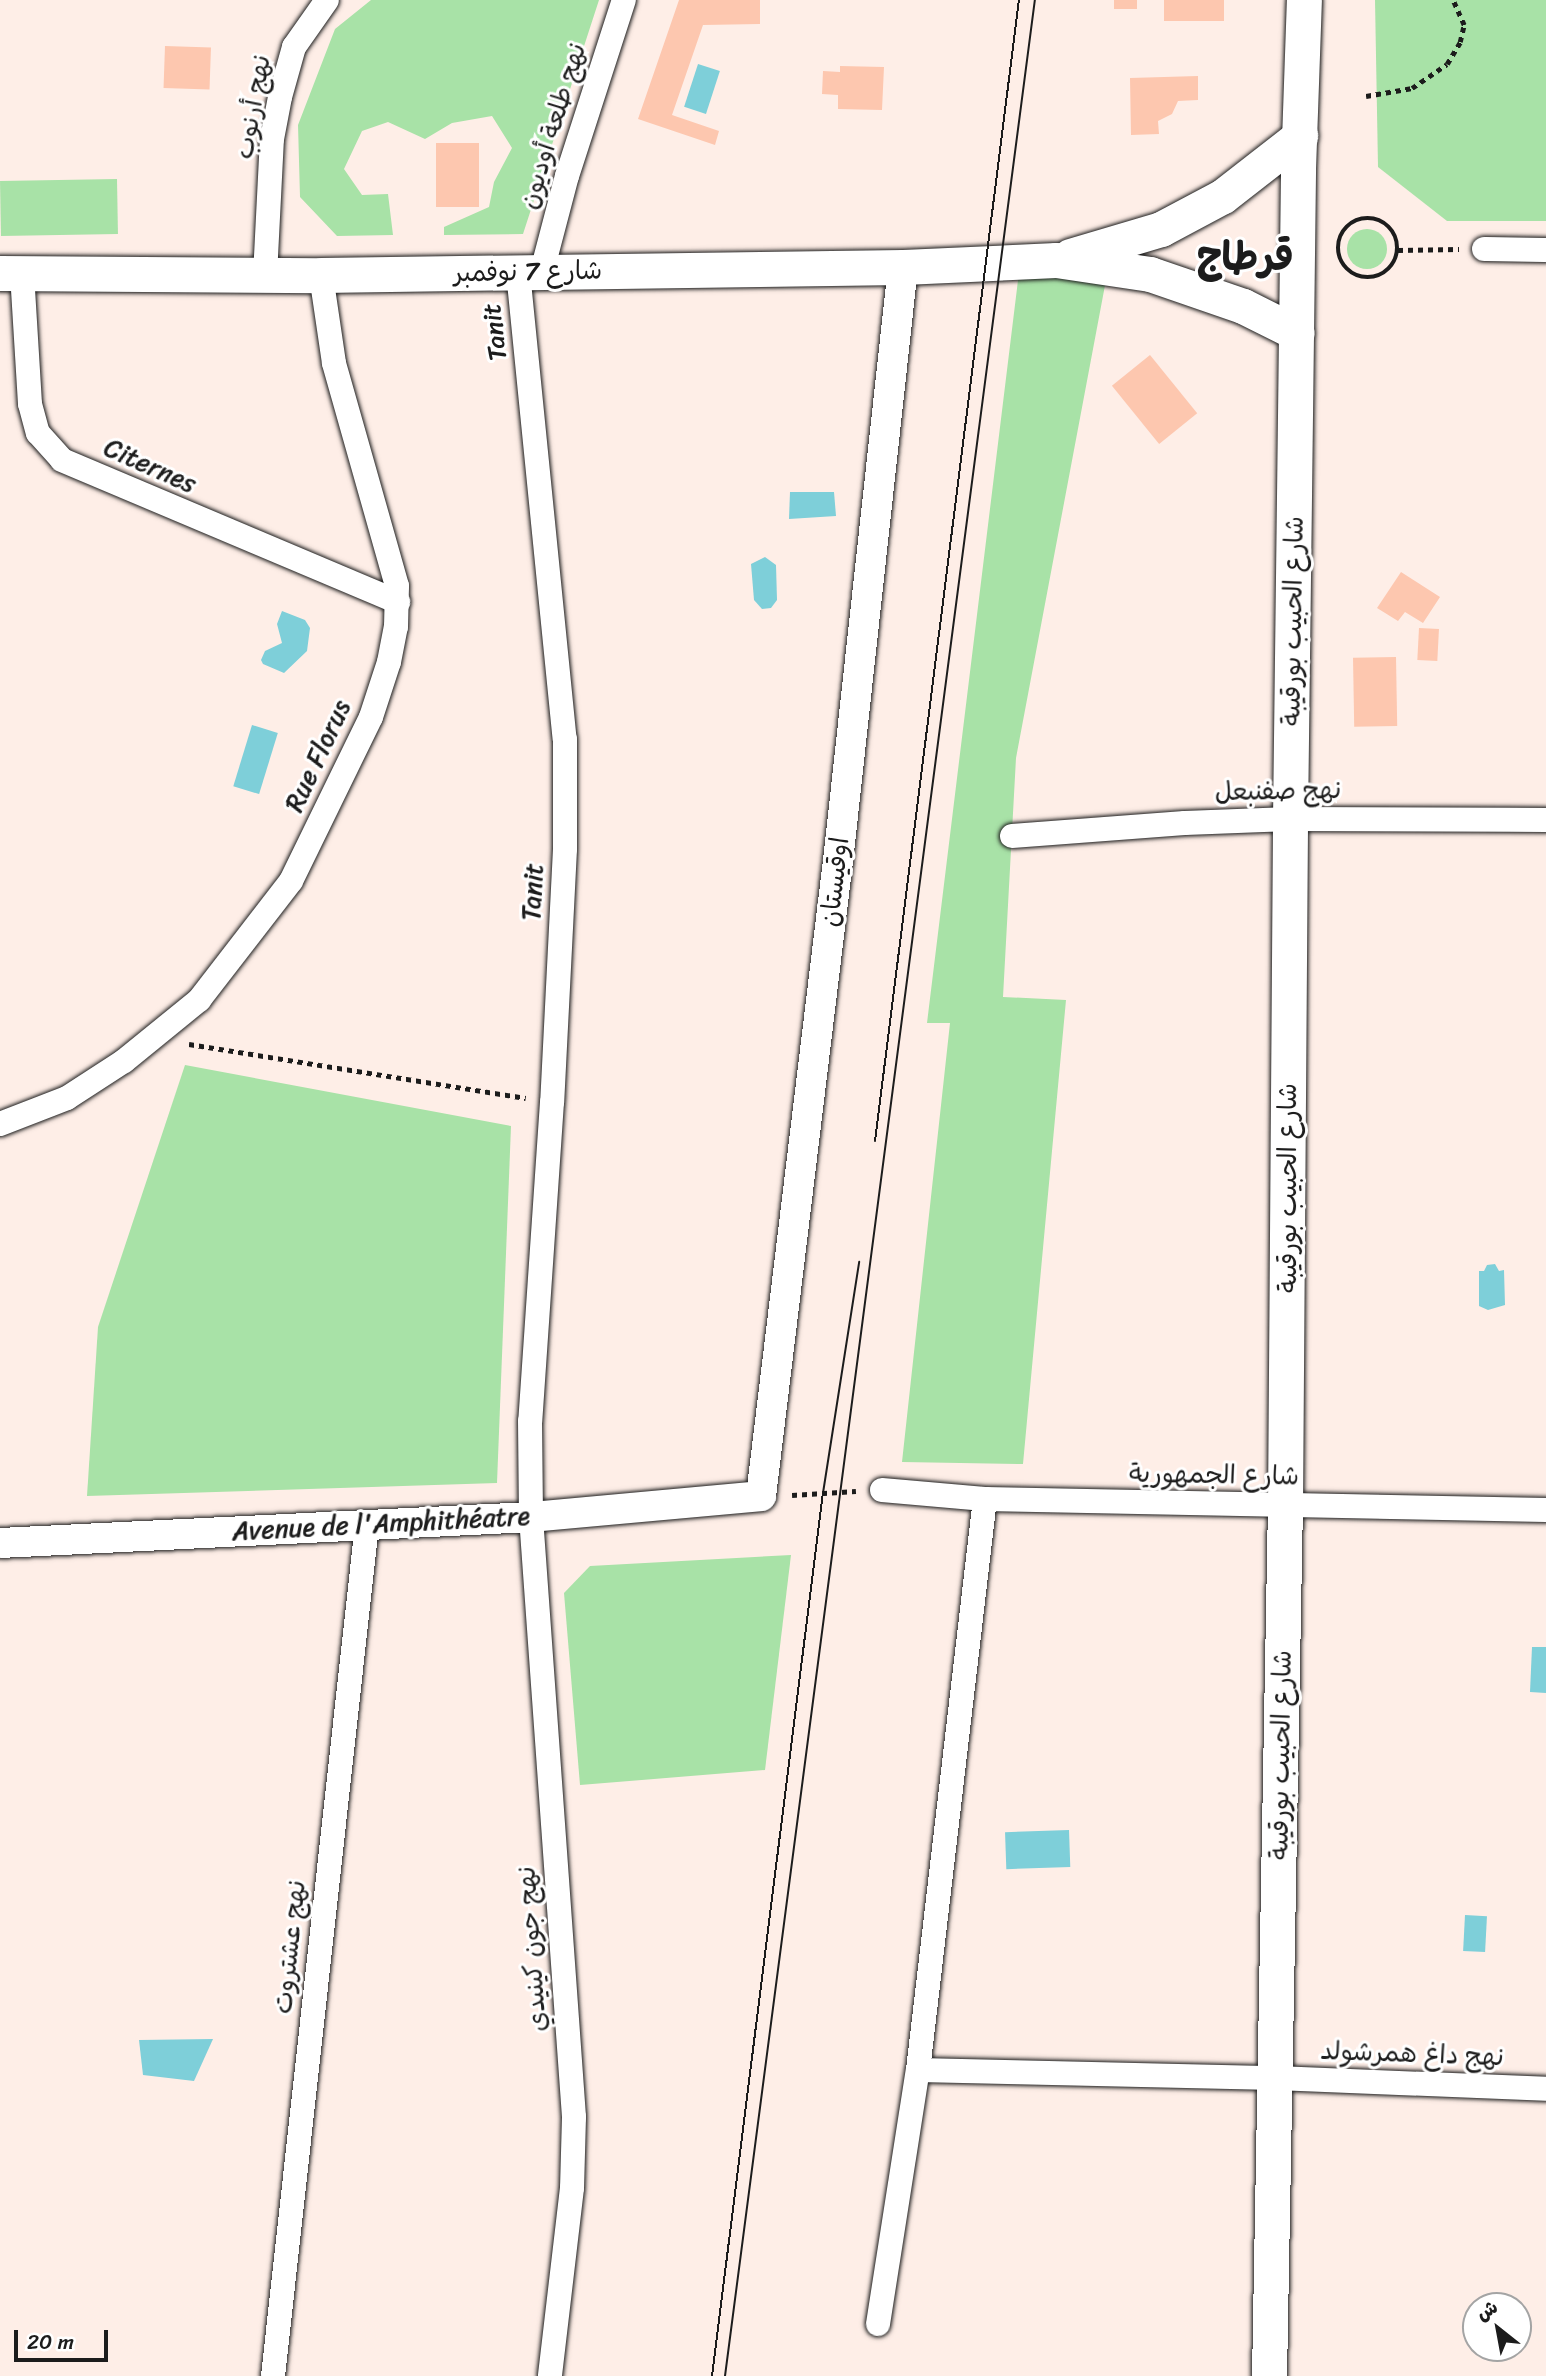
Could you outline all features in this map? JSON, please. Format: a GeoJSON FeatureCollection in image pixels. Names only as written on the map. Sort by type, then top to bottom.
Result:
{"type":"FeatureCollection","features":[{"type":"Feature","properties":{"kind":"main road","name":"شارع الحبيب بورقيبة"},"geometry":{"type":"LineString","coordinates":[[1269,2376],[1285,1507],[1290,819],[1304,0]]}},
{"type":"Feature","properties":{"kind":"main road","name":"شارع 7 نوفمبر"},"geometry":{"type":"LineString","coordinates":[[1056,260],[1161,229],[1223,196],[1300,136]]}},
{"type":"Feature","properties":{"kind":"main road","name":"شارع 7 نوفمبر"},"geometry":{"type":"LineString","coordinates":[[11,273],[321,275],[904,267],[1056,260],[1150,274],[1243,306],[1297,333]]}},
{"type":"Feature","properties":{"kind":"street","name":"نهج أرنوب"},"geometry":{"type":"LineString","coordinates":[[265,275],[272,139],[280,97],[293,47],[327,0]]}},
{"type":"Feature","properties":{"kind":"street","name":"نهج طلعة أوديون"},"geometry":{"type":"LineString","coordinates":[[530,271],[567,176],[624,0]]}},
{"type":"Feature","properties":{"kind":"street"},"geometry":{"type":"LineString","coordinates":[[1484,249],[1546,250]]}},
{"type":"Feature","properties":{"kind":"street","name":"اوقيستان"},"geometry":{"type":"LineString","coordinates":[[761,1496],[836,880],[904,267]]}},
{"type":"Feature","properties":{"kind":"street","name":"Tanit"},"geometry":{"type":"LineString","coordinates":[[530,271],[565,739],[565,849],[552,1102],[530,1421],[531,1517]]}},
{"type":"Feature","properties":{"kind":"street","name":"Citernes"},"geometry":{"type":"LineString","coordinates":[[11,273],[30,404],[38,433],[62,460],[397,602]]}},
{"type":"Feature","properties":{"kind":"street","name":"Rue Florus"},"geometry":{"type":"LineString","coordinates":[[0,1124],[67,1098],[154,1039],[199,1000],[291,881],[371,717],[389,662],[397,586],[334,363],[321,275]]}},
{"type":"Feature","properties":{"kind":"street","name":"نهج صفنبعل"},"geometry":{"type":"LineString","coordinates":[[1012,836],[1185,823],[1290,819],[1546,820]]}},
{"type":"Feature","properties":{"kind":"street","name":"شارع الجمهورية"},"geometry":{"type":"LineString","coordinates":[[882,1490],[985,1499],[1285,1507],[1546,1510]]}},
{"type":"Feature","properties":{"kind":"street","name":"Avenue de l'Amphithéatre"},"geometry":{"type":"LineString","coordinates":[[0,1543],[531,1517],[761,1496]]}},
{"type":"Feature","properties":{"kind":"street"},"geometry":{"type":"LineString","coordinates":[[878,2324],[918,2070],[985,1499]]}},
{"type":"Feature","properties":{"kind":"street","name":"نهج جون كينيدي"},"geometry":{"type":"LineString","coordinates":[[531,1517],[574,2118],[570,2201],[550,2376]]}},
{"type":"Feature","properties":{"kind":"street","name":"نهج عشتروت"},"geometry":{"type":"LineString","coordinates":[[273,2376],[367,1524]]}},
{"type":"Feature","properties":{"kind":"street","name":"نهج داغ همرشولد"},"geometry":{"type":"LineString","coordinates":[[918,2070],[1276,2078],[1546,2089]]}},
{"type":"Feature","properties":{"kind":"path"},"geometry":{"type":"LineString","coordinates":[[1366,96],[1412,88],[1447,64],[1461,42],[1464,25],[1453,0]]}},
{"type":"Feature","properties":{"kind":"path"},"geometry":{"type":"LineString","coordinates":[[1368,218],[1377,219],[1393,231],[1398,250],[1392,267],[1385,274],[1367,279],[1349,273],[1343,267],[1337,249],[1343,230],[1359,219],[1368,218]]}},
{"type":"Feature","properties":{"kind":"path"},"geometry":{"type":"LineString","coordinates":[[1398,250],[1484,249]]}},
{"type":"Feature","properties":{"kind":"path"},"geometry":{"type":"LineString","coordinates":[[154,1039],[552,1102]]}},
{"type":"Feature","properties":{"kind":"path"},"geometry":{"type":"LineString","coordinates":[[761,1496],[882,1490]]}},
{"type":"Feature","properties":{"kind":"green space"},"geometry":{"type":"Polygon","coordinates":[[[371,0],[599,0],[523,234],[444,235],[444,227],[489,207],[494,182],[512,148],[492,116],[452,123],[425,139],[388,122],[362,131],[344,169],[362,195],[388,194],[393,235],[337,236],[300,197],[298,125],[335,29],[371,0]]]}},
{"type":"Feature","properties":{"kind":"green space"},"geometry":{"type":"Polygon","coordinates":[[[1375,0],[1546,0],[1546,221],[1447,221],[1378,167],[1375,0]]]}},
{"type":"Feature","properties":{"kind":"green space"},"geometry":{"type":"Polygon","coordinates":[[[117,179],[118,234],[1,236],[0,181],[117,179]]]}},
{"type":"Feature","properties":{"kind":"green space"},"geometry":{"type":"Polygon","coordinates":[[[1367,229],[1381,235],[1387,249],[1381,263],[1367,269],[1353,263],[1347,249],[1353,235],[1367,229]]]}},
{"type":"Feature","properties":{"kind":"green space"},"geometry":{"type":"Polygon","coordinates":[[[1019,272],[1106,280],[1016,758],[1003,997],[1066,1000],[1023,1464],[902,1462],[950,1023],[927,1023],[1019,272]]]}},
{"type":"Feature","properties":{"kind":"green space"},"geometry":{"type":"Polygon","coordinates":[[[185,1065],[511,1126],[497,1483],[87,1496],[98,1327],[185,1065]]]}},
{"type":"Feature","properties":{"kind":"green space"},"geometry":{"type":"Polygon","coordinates":[[[791,1555],[765,1770],[580,1785],[564,1593],[590,1566],[791,1555]]]}},
{"type":"Feature","properties":{"kind":"water"},"geometry":{"type":"Polygon","coordinates":[[[698,64],[720,71],[706,114],[684,107],[698,64]]]}},
{"type":"Feature","properties":{"kind":"water"},"geometry":{"type":"Polygon","coordinates":[[[790,492],[834,492],[836,516],[789,519],[790,492]]]}},
{"type":"Feature","properties":{"kind":"water"},"geometry":{"type":"Polygon","coordinates":[[[765,557],[776,565],[777,600],[771,608],[762,609],[754,600],[751,564],[765,557]]]}},
{"type":"Feature","properties":{"kind":"water"},"geometry":{"type":"Polygon","coordinates":[[[282,611],[305,620],[310,628],[307,651],[284,673],[263,664],[261,660],[265,651],[282,643],[277,624],[282,611]]]}},
{"type":"Feature","properties":{"kind":"water"},"geometry":{"type":"Polygon","coordinates":[[[252,725],[278,733],[259,794],[233,786],[252,725]]]}},
{"type":"Feature","properties":{"kind":"water"},"geometry":{"type":"Polygon","coordinates":[[[1495,1264],[1499,1271],[1504,1270],[1505,1305],[1488,1310],[1479,1306],[1479,1271],[1484,1271],[1487,1265],[1495,1264]]]}},
{"type":"Feature","properties":{"kind":"water"},"geometry":{"type":"Polygon","coordinates":[[[1532,1647],[1546,1647],[1546,1693],[1530,1692],[1532,1647]]]}},
{"type":"Feature","properties":{"kind":"water"},"geometry":{"type":"Polygon","coordinates":[[[1069,1830],[1070,1867],[1006,1869],[1005,1832],[1069,1830]]]}},
{"type":"Feature","properties":{"kind":"water"},"geometry":{"type":"Polygon","coordinates":[[[1465,1915],[1487,1916],[1485,1952],[1463,1951],[1465,1915]]]}},
{"type":"Feature","properties":{"kind":"water"},"geometry":{"type":"Polygon","coordinates":[[[213,2039],[194,2081],[143,2075],[139,2040],[213,2039]]]}},
{"type":"Feature","properties":{"kind":"building"},"geometry":{"type":"Polygon","coordinates":[[[679,0],[760,0],[760,24],[703,25],[672,115],[719,131],[715,145],[638,119],[679,0]]]}},
{"type":"Feature","properties":{"kind":"building"},"geometry":{"type":"Polygon","coordinates":[[[1114,0],[1137,0],[1137,9],[1114,9],[1114,0]]]}},
{"type":"Feature","properties":{"kind":"building"},"geometry":{"type":"Polygon","coordinates":[[[1164,0],[1224,0],[1224,21],[1164,21],[1164,0]]]}},
{"type":"Feature","properties":{"kind":"building"},"geometry":{"type":"Polygon","coordinates":[[[165,46],[211,48],[210,90],[164,88],[165,46]]]}},
{"type":"Feature","properties":{"kind":"building"},"geometry":{"type":"Polygon","coordinates":[[[840,66],[884,67],[882,110],[838,109],[838,95],[822,94],[823,71],[840,72],[840,66]]]}},
{"type":"Feature","properties":{"kind":"building"},"geometry":{"type":"Polygon","coordinates":[[[1198,76],[1198,100],[1178,101],[1172,114],[1158,121],[1159,134],[1131,135],[1130,78],[1198,76]]]}},
{"type":"Feature","properties":{"kind":"building"},"geometry":{"type":"Polygon","coordinates":[[[436,143],[479,143],[479,207],[436,207],[436,143]]]}},
{"type":"Feature","properties":{"kind":"building"},"geometry":{"type":"Polygon","coordinates":[[[1150,355],[1197,413],[1159,444],[1112,386],[1150,355]]]}},
{"type":"Feature","properties":{"kind":"building"},"geometry":{"type":"Polygon","coordinates":[[[1401,572],[1440,597],[1423,623],[1405,612],[1398,621],[1377,608],[1401,572]]]}},
{"type":"Feature","properties":{"kind":"building"},"geometry":{"type":"Polygon","coordinates":[[[1419,628],[1439,629],[1437,661],[1417,660],[1419,628]]]}},
{"type":"Feature","properties":{"kind":"building"},"geometry":{"type":"Polygon","coordinates":[[[1396,657],[1397,726],[1354,727],[1353,658],[1396,657]]]}},
{"type":"Feature","properties":{"kind":"tram line"},"geometry":{"type":"LineString","coordinates":[[875,1141],[1019,0]]}},
{"type":"Feature","properties":{"kind":"tram line"},"geometry":{"type":"LineString","coordinates":[[725,2376],[1035,0]]}},
{"type":"Feature","properties":{"kind":"tram line"},"geometry":{"type":"LineString","coordinates":[[712,2376],[823,1493],[859,1262]]}},
{"type":"Feature","properties":{"kind":"district","name":"قرطاج"},"geometry":{"type":"Point","coordinates":[1245,257]}}]}
